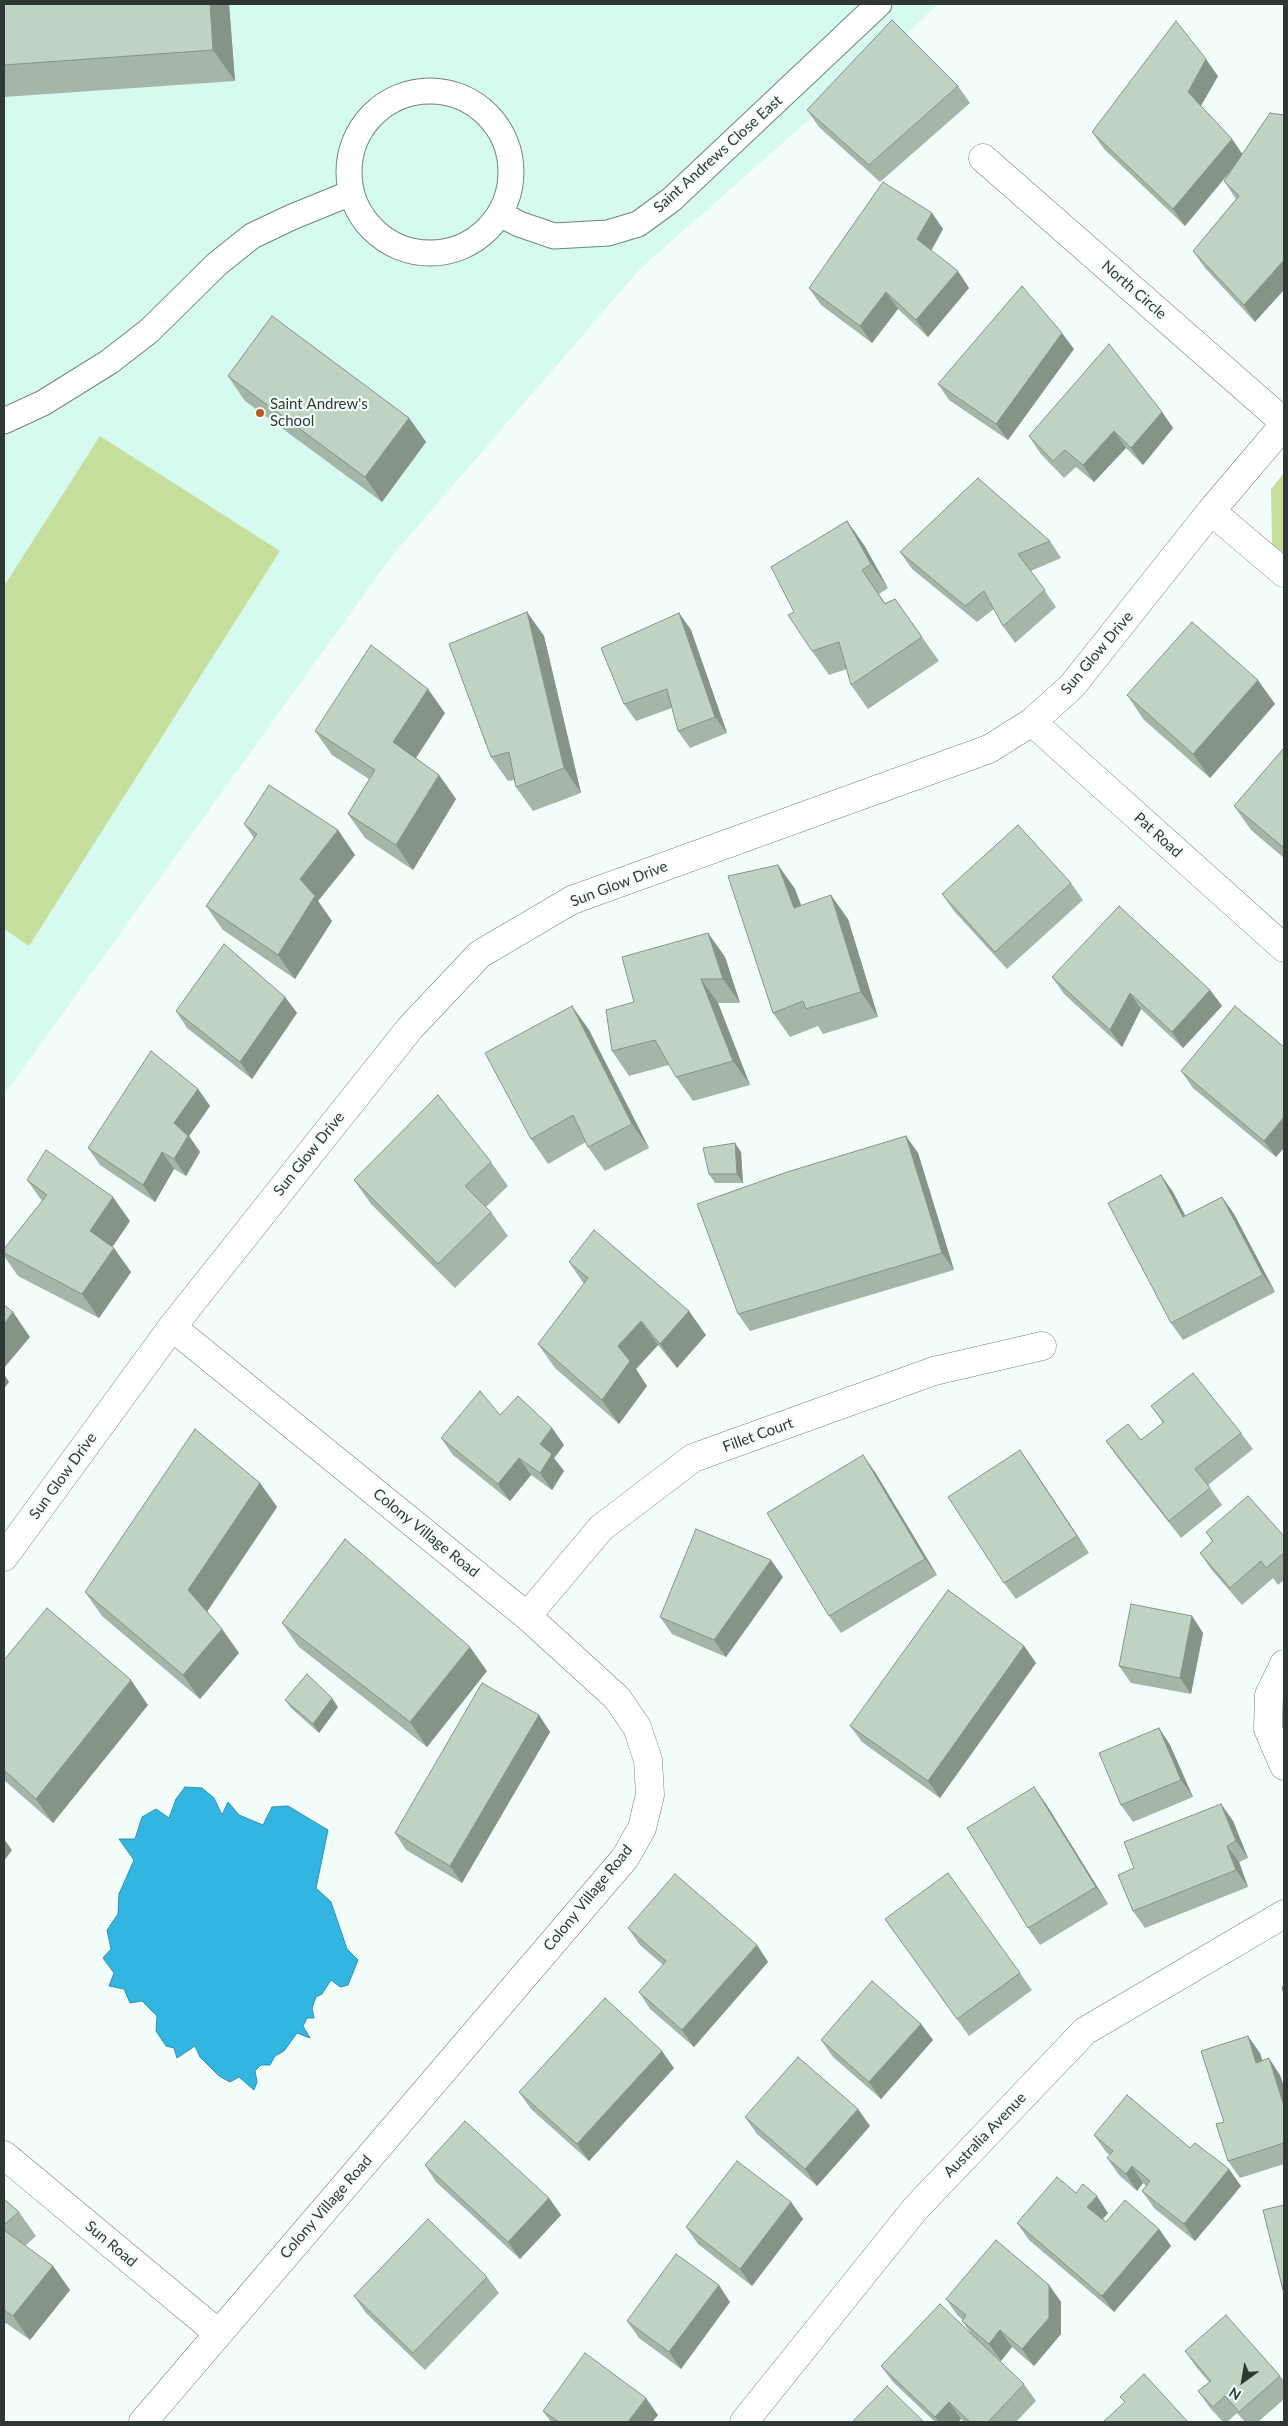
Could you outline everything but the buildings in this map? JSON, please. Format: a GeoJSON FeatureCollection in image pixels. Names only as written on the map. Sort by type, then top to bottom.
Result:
{"type":"FeatureCollection","features":[{"type":"Feature","properties":{"kind":"street","name":"North Circle"},"geometry":{"type":"LineString","coordinates":[[983,158],[1284,423]]}},
{"type":"Feature","properties":{"kind":"street","name":"Sun Glow Drive"},"geometry":{"type":"LineString","coordinates":[[4,1557],[172,1327],[410,1028],[480,954],[572,900],[989,749],[1032,722],[1072,686],[1211,511],[1284,423]]}},
{"type":"Feature","properties":{"kind":"street"},"geometry":{"type":"LineString","coordinates":[[1211,511],[1284,573]]}},
{"type":"Feature","properties":{"kind":"street","name":"Pat Road"},"geometry":{"type":"LineString","coordinates":[[1032,722],[1284,948]]}},
{"type":"Feature","properties":{"kind":"street","name":"Colony Village Road"},"geometry":{"type":"LineString","coordinates":[[143,2422],[625,1858],[642,1828],[650,1795],[648,1760],[637,1727],[617,1698],[527,1616],[172,1327]]}},
{"type":"Feature","properties":{"kind":"street","name":"Fillet Court"},"geometry":{"type":"LineString","coordinates":[[527,1616],[602,1528],[693,1458],[934,1371],[1042,1346]]}},
{"type":"Feature","properties":{"kind":"street"},"geometry":{"type":"LineString","coordinates":[[1284,1664],[1269,1695],[1268,1729],[1284,1766]]}},
{"type":"Feature","properties":{"kind":"street","name":"Australia Avenue"},"geometry":{"type":"LineString","coordinates":[[744,2422],[914,2209],[1085,2031],[1284,1914]]}},
{"type":"Feature","properties":{"kind":"street","name":"Sun Road"},"geometry":{"type":"LineString","coordinates":[[4,2155],[218,2334]]}},
{"type":"Feature","properties":{"kind":"lane","name":"Saint Andrews Close East"},"geometry":{"type":"LineString","coordinates":[[500,214],[519,224],[554,236],[608,233],[638,224],[671,200],[879,4]]}},
{"type":"Feature","properties":{"kind":"lane"},"geometry":{"type":"LineString","coordinates":[[435,91],[460,96],[482,110],[499,128],[510,152],[512,177],[508,202],[494,224],[476,240],[451,250],[426,253],[402,247],[378,235],[362,217],[350,193],[348,168],[354,143],[366,121],[386,104],[409,94],[435,91]]}},
{"type":"Feature","properties":{"kind":"lane"},"geometry":{"type":"LineString","coordinates":[[4,421],[43,403],[109,362],[149,331],[217,264],[252,236],[350,193]]}},
{"type":"Feature","properties":{"kind":"shaded area","name":"Saint Andrew's School"},"geometry":{"type":"Polygon","coordinates":[[[4,4],[938,4],[640,269],[391,557],[4,1095],[4,4]]]}},
{"type":"Feature","properties":{"kind":"green space"},"geometry":{"type":"Polygon","coordinates":[[[100,436],[280,551],[29,946],[4,929],[4,586],[100,436]]]}},
{"type":"Feature","properties":{"kind":"green space"},"geometry":{"type":"Polygon","coordinates":[[[1284,473],[1284,553],[1272,544],[1271,489],[1284,473]]]}},
{"type":"Feature","properties":{"kind":"water"},"geometry":{"type":"Polygon","coordinates":[[[185,1787],[202,1788],[214,1798],[222,1815],[228,1802],[239,1815],[263,1825],[272,1807],[288,1806],[328,1830],[316,1888],[331,1902],[347,1949],[358,1960],[348,1985],[340,1987],[331,1980],[322,1994],[316,1997],[312,2008],[314,2018],[307,2018],[303,2026],[310,2038],[297,2033],[284,2051],[275,2056],[270,2065],[261,2065],[255,2071],[257,2082],[254,2090],[239,2077],[230,2082],[219,2076],[200,2057],[195,2046],[177,2058],[174,2048],[166,2046],[156,2031],[157,2016],[142,2001],[130,2003],[124,1989],[109,1986],[114,1973],[103,1958],[111,1949],[107,1930],[118,1914],[119,1894],[134,1860],[119,1839],[135,1839],[142,1817],[156,1809],[169,1818],[176,1799],[185,1787]]]}},
{"type":"Feature","properties":{"kind":"place","name":"Saint Andrew's School"},"geometry":{"type":"Point","coordinates":[260,413]}}]}
